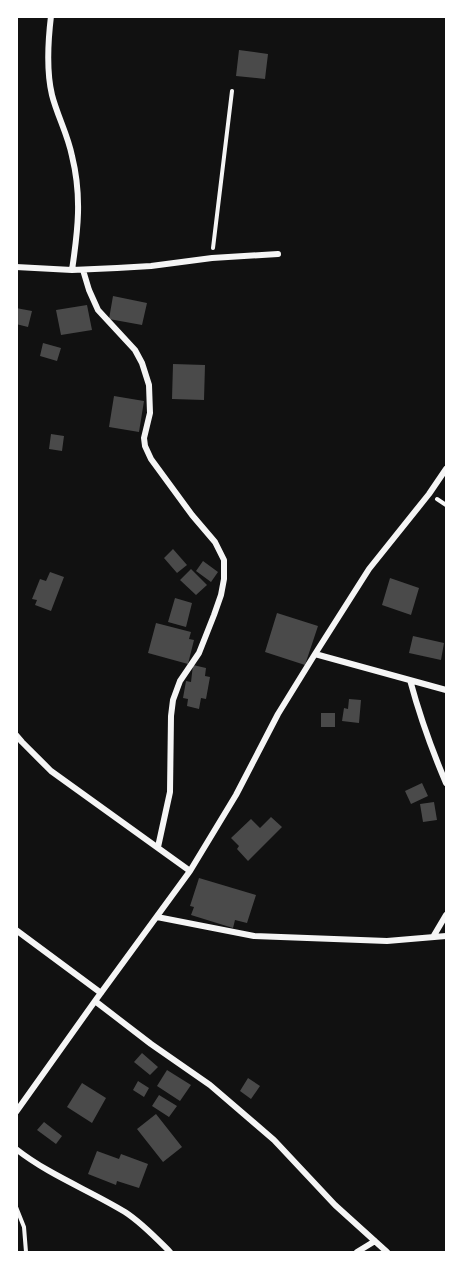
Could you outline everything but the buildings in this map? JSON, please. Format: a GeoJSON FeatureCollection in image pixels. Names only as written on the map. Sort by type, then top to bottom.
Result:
{"type":"FeatureCollection","features":[{"type":"Feature","properties":{"kind":"street"},"geometry":{"type":"LineString","coordinates":[[51,16],[49,72],[52,95],[72,155],[78,192],[78,233],[72,270]]}},
{"type":"Feature","properties":{"kind":"street"},"geometry":{"type":"LineString","coordinates":[[16,267],[83,270],[278,254]]}},
{"type":"Feature","properties":{"kind":"street"},"geometry":{"type":"LineString","coordinates":[[83,270],[98,310],[135,350],[142,363],[149,385],[150,413],[144,438],[147,451],[192,515],[215,542],[224,560],[224,579],[214,615],[199,653],[180,681],[173,700],[170,792],[158,847]]}},
{"type":"Feature","properties":{"kind":"street"},"geometry":{"type":"LineString","coordinates":[[16,1112],[190,871],[236,795],[278,714],[369,568],[447,469]]}},
{"type":"Feature","properties":{"kind":"street"},"geometry":{"type":"LineString","coordinates":[[315,654],[447,690]]}},
{"type":"Feature","properties":{"kind":"street"},"geometry":{"type":"LineString","coordinates":[[410,680],[430,746],[447,783]]}},
{"type":"Feature","properties":{"kind":"street"},"geometry":{"type":"LineString","coordinates":[[16,735],[51,771],[190,871]]}},
{"type":"Feature","properties":{"kind":"street"},"geometry":{"type":"LineString","coordinates":[[433,937],[447,915]]}},
{"type":"Feature","properties":{"kind":"street"},"geometry":{"type":"LineString","coordinates":[[157,917],[254,936],[387,941],[447,936]]}},
{"type":"Feature","properties":{"kind":"street"},"geometry":{"type":"LineString","coordinates":[[16,930],[101,993]]}},
{"type":"Feature","properties":{"kind":"street"},"geometry":{"type":"LineString","coordinates":[[95,1001],[210,1085],[273,1140],[335,1204],[387,1252]]}},
{"type":"Feature","properties":{"kind":"street"},"geometry":{"type":"LineString","coordinates":[[16,1149],[33,1162],[125,1212],[170,1252]]}},
{"type":"Feature","properties":{"kind":"street"},"geometry":{"type":"LineString","coordinates":[[357,1252],[375,1241]]}},
{"type":"Feature","properties":{"kind":"path"},"geometry":{"type":"LineString","coordinates":[[212,258],[232,91]]}},
{"type":"Feature","properties":{"kind":"path"},"geometry":{"type":"LineString","coordinates":[[16,1207],[24,1227],[26,1252]]}}]}
